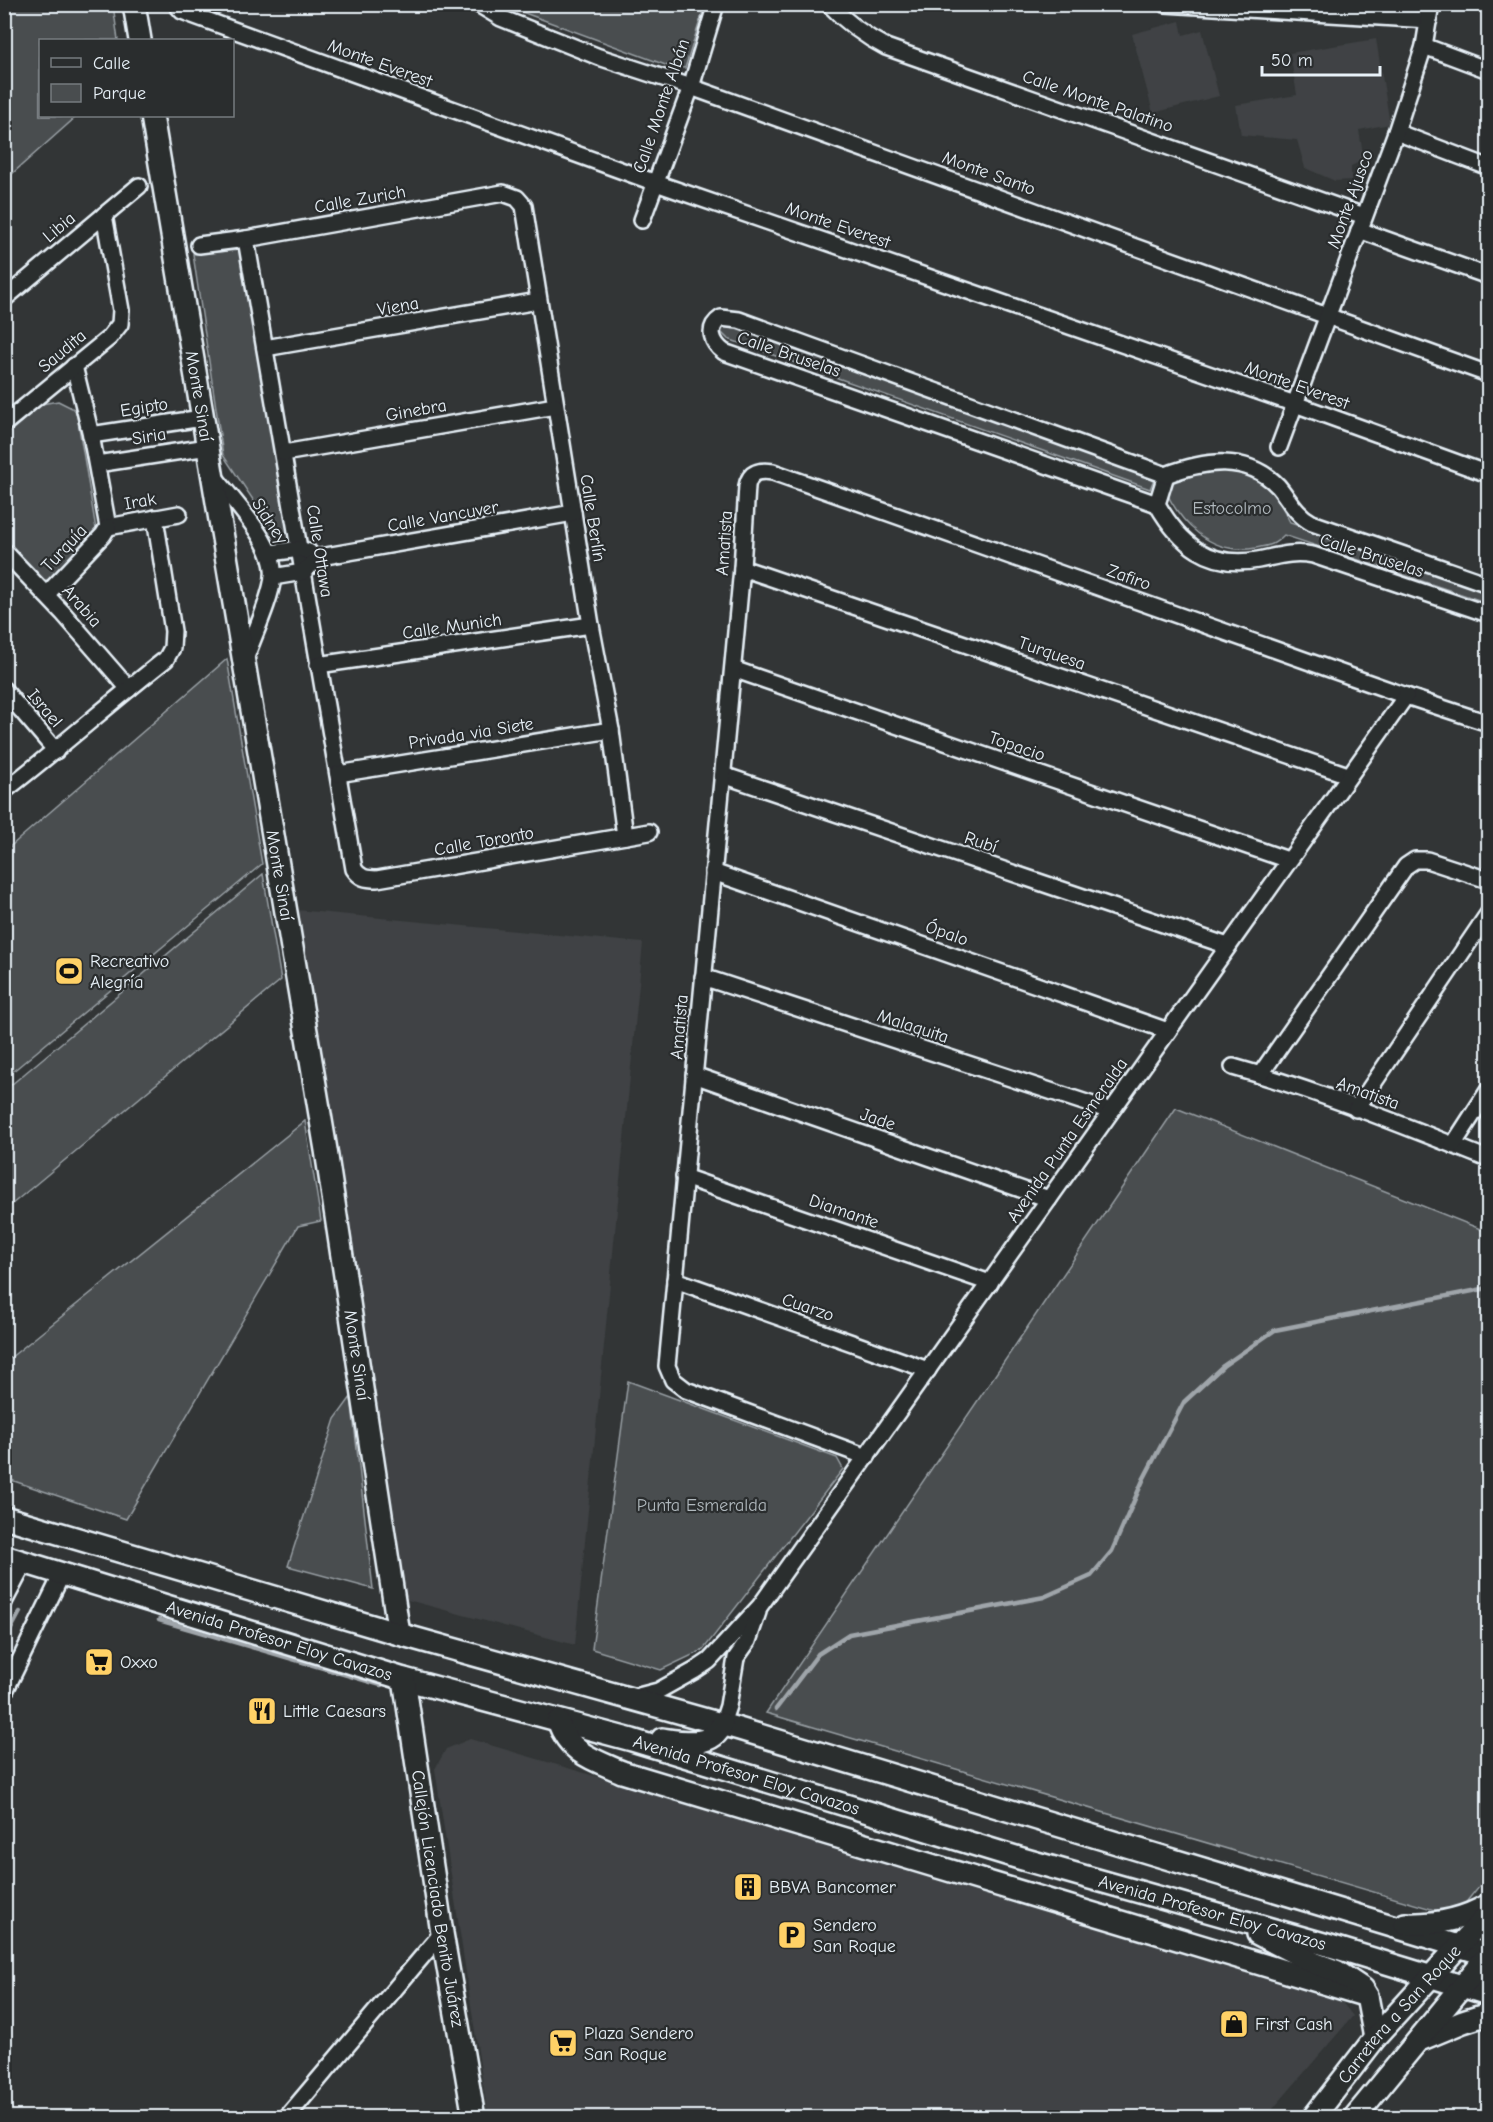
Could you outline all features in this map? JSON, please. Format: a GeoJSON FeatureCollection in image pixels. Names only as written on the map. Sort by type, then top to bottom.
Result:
{"type":"FeatureCollection","features":[{"type":"Feature","properties":{"kind":"main road"},"geometry":{"type":"LineString","coordinates":[[134,4],[140,39]]}},
{"type":"Feature","properties":{"kind":"main road","name":"Monte Sinaí"},"geometry":{"type":"LineString","coordinates":[[153,117],[325,1139],[399,1634]]}},
{"type":"Feature","properties":{"kind":"main road"},"geometry":{"type":"LineString","coordinates":[[4,1517],[399,1634],[722,1724],[1488,1955]]}},
{"type":"Feature","properties":{"kind":"main road","name":"Avenida Profesor Eloy Cavazos"},"geometry":{"type":"LineString","coordinates":[[4,1556],[404,1679],[632,1740],[1019,1858],[1488,1994]]}},
{"type":"Feature","properties":{"kind":"main road","name":"Callejón Licenciado Benito Juárez"},"geometry":{"type":"LineString","coordinates":[[404,1679],[442,1933],[474,2118]]}},
{"type":"Feature","properties":{"kind":"main road"},"geometry":{"type":"LineString","coordinates":[[558,1721],[563,1735],[577,1750],[622,1772],[1367,1996]]}},
{"type":"Feature","properties":{"kind":"main road"},"geometry":{"type":"LineString","coordinates":[[632,1740],[651,1738],[691,1743],[716,1734],[722,1724]]}},
{"type":"Feature","properties":{"kind":"main road"},"geometry":{"type":"LineString","coordinates":[[826,1800],[841,1839]]}},
{"type":"Feature","properties":{"kind":"main road"},"geometry":{"type":"LineString","coordinates":[[978,1879],[1019,1858]]}},
{"type":"Feature","properties":{"kind":"main road"},"geometry":{"type":"LineString","coordinates":[[1367,1918],[1407,1925],[1428,1924],[1467,1916],[1488,1905]]}},
{"type":"Feature","properties":{"kind":"main road","name":"Carretera a San Roque"},"geometry":{"type":"LineString","coordinates":[[1313,2118],[1375,2038],[1488,1914]]}},
{"type":"Feature","properties":{"kind":"main road"},"geometry":{"type":"LineString","coordinates":[[1244,1922],[1263,1938],[1354,1981],[1367,1996],[1375,2038]]}},
{"type":"Feature","properties":{"kind":"main road","name":"Carretera a San Roque"},"geometry":{"type":"LineString","coordinates":[[1354,2118],[1488,1955]]}},
{"type":"Feature","properties":{"kind":"main road"},"geometry":{"type":"LineString","coordinates":[[1419,2041],[1446,2028],[1488,2014]]}},
{"type":"Feature","properties":{"kind":"street","name":"Monte Santo"},"geometry":{"type":"LineString","coordinates":[[478,4],[501,18],[555,40],[1329,315],[1488,374]]}},
{"type":"Feature","properties":{"kind":"street","name":"Calle Monte Albán"},"geometry":{"type":"LineString","coordinates":[[642,220],[691,87],[716,4]]}},
{"type":"Feature","properties":{"kind":"street","name":"Calle Monte Palatino"},"geometry":{"type":"LineString","coordinates":[[829,4],[845,21],[870,39],[886,47],[1361,223],[1488,276]]}},
{"type":"Feature","properties":{"kind":"street"},"geometry":{"type":"LineString","coordinates":[[1165,4],[1429,20]]}},
{"type":"Feature","properties":{"kind":"street","name":"Monte Ajusco"},"geometry":{"type":"LineString","coordinates":[[1279,447],[1396,132],[1424,46],[1431,4]]}},
{"type":"Feature","properties":{"kind":"street","name":"Monte Everest"},"geometry":{"type":"LineString","coordinates":[[177,6],[182,11],[195,16],[656,183],[1294,404],[1488,474]]}},
{"type":"Feature","properties":{"kind":"street"},"geometry":{"type":"LineString","coordinates":[[1424,46],[1488,70]]}},
{"type":"Feature","properties":{"kind":"street"},"geometry":{"type":"LineString","coordinates":[[1396,132],[1488,167]]}},
{"type":"Feature","properties":{"kind":"street","name":"Libia"},"geometry":{"type":"LineString","coordinates":[[4,298],[139,186]]}},
{"type":"Feature","properties":{"kind":"street","name":"Calle Zurich"},"geometry":{"type":"LineString","coordinates":[[199,245],[246,239],[503,193],[517,198],[524,206]]}},
{"type":"Feature","properties":{"kind":"street","name":"Calle Berlín"},"geometry":{"type":"LineString","coordinates":[[524,206],[591,625],[611,730],[625,836]]}},
{"type":"Feature","properties":{"kind":"street","name":"Saudita"},"geometry":{"type":"LineString","coordinates":[[4,424],[116,331],[120,324],[121,310],[104,214]]}},
{"type":"Feature","properties":{"kind":"street","name":"Calle Ottawa"},"geometry":{"type":"LineString","coordinates":[[246,239],[354,869]]}},
{"type":"Feature","properties":{"kind":"street","name":"Viena"},"geometry":{"type":"LineString","coordinates":[[265,348],[538,301]]}},
{"type":"Feature","properties":{"kind":"street","name":"Calle Bruselas"},"geometry":{"type":"LineString","coordinates":[[1488,584],[1312,523],[1301,516],[1267,477],[1249,468],[1227,463],[1200,464],[1166,475],[739,320],[721,318],[715,323],[713,342],[724,352],[1157,504],[1174,531],[1184,541],[1213,558],[1245,561],[1291,553],[1313,555],[1488,614]]}},
{"type":"Feature","properties":{"kind":"street"},"geometry":{"type":"LineString","coordinates":[[74,366],[91,435],[108,527]]}},
{"type":"Feature","properties":{"kind":"street","name":"Ginebra"},"geometry":{"type":"LineString","coordinates":[[284,453],[555,406]]}},
{"type":"Feature","properties":{"kind":"street","name":"Egipto"},"geometry":{"type":"LineString","coordinates":[[91,435],[202,418]]}},
{"type":"Feature","properties":{"kind":"street","name":"Siria"},"geometry":{"type":"LineString","coordinates":[[97,464],[208,447]]}},
{"type":"Feature","properties":{"kind":"street","name":"Amatista"},"geometry":{"type":"LineString","coordinates":[[757,472],[750,476],[747,486],[733,669],[667,1366],[670,1375],[678,1385],[686,1390],[867,1457]]}},
{"type":"Feature","properties":{"kind":"street","name":"Zafiro"},"geometry":{"type":"LineString","coordinates":[[757,472],[773,472],[1488,723]]}},
{"type":"Feature","properties":{"kind":"street","name":"Sidney"},"geometry":{"type":"LineString","coordinates":[[213,475],[264,541],[270,553],[273,577],[244,662]]}},
{"type":"Feature","properties":{"kind":"street"},"geometry":{"type":"LineString","coordinates":[[1157,504],[1166,475]]}},
{"type":"Feature","properties":{"kind":"street","name":"Calle Vancuver"},"geometry":{"type":"LineString","coordinates":[[320,557],[573,513]]}},
{"type":"Feature","properties":{"kind":"street","name":"Irak"},"geometry":{"type":"LineString","coordinates":[[108,527],[179,514]]}},
{"type":"Feature","properties":{"kind":"street"},"geometry":{"type":"LineString","coordinates":[[4,791],[56,751],[166,659],[172,648],[173,632],[155,519]]}},
{"type":"Feature","properties":{"kind":"street","name":"Turquía"},"geometry":{"type":"LineString","coordinates":[[46,595],[103,536],[108,527]]}},
{"type":"Feature","properties":{"kind":"street"},"geometry":{"type":"LineString","coordinates":[[270,553],[300,549],[320,557],[303,572],[273,577]]}},
{"type":"Feature","properties":{"kind":"street","name":"Arabia"},"geometry":{"type":"LineString","coordinates":[[4,551],[129,689]]}},
{"type":"Feature","properties":{"kind":"street","name":"Turquesa"},"geometry":{"type":"LineString","coordinates":[[742,568],[1348,775]]}},
{"type":"Feature","properties":{"kind":"street","name":"Calle Munich"},"geometry":{"type":"LineString","coordinates":[[318,665],[591,625]]}},
{"type":"Feature","properties":{"kind":"street","name":"Topacio"},"geometry":{"type":"LineString","coordinates":[[733,669],[1288,860]]}},
{"type":"Feature","properties":{"kind":"street","name":"Israel"},"geometry":{"type":"LineString","coordinates":[[4,690],[56,751]]}},
{"type":"Feature","properties":{"kind":"street","name":"Avenida Punta Esmeralda"},"geometry":{"type":"LineString","coordinates":[[631,1698],[658,1691],[702,1665],[760,1606],[1406,696]]}},
{"type":"Feature","properties":{"kind":"street","name":"Privada via Siete"},"geometry":{"type":"LineString","coordinates":[[338,774],[611,730]]}},
{"type":"Feature","properties":{"kind":"street","name":"Rubí"},"geometry":{"type":"LineString","coordinates":[[723,775],[1228,946]]}},
{"type":"Feature","properties":{"kind":"street","name":"Calle Toronto"},"geometry":{"type":"LineString","coordinates":[[354,869],[359,876],[366,879],[377,879],[649,832]]}},
{"type":"Feature","properties":{"kind":"street"},"geometry":{"type":"LineString","coordinates":[[1260,1075],[1406,866],[1416,860],[1427,860],[1488,880]]}},
{"type":"Feature","properties":{"kind":"street","name":"Ópalo"},"geometry":{"type":"LineString","coordinates":[[713,872],[1168,1031]]}},
{"type":"Feature","properties":{"kind":"street"},"geometry":{"type":"LineString","coordinates":[[1356,1109],[1488,914]]}},
{"type":"Feature","properties":{"kind":"street","name":"Malaquita"},"geometry":{"type":"LineString","coordinates":[[704,977],[1111,1111]]}},
{"type":"Feature","properties":{"kind":"street","name":"Amatista"},"geometry":{"type":"LineString","coordinates":[[1233,1067],[1356,1109],[1488,1159]]}},
{"type":"Feature","properties":{"kind":"street","name":"Jade"},"geometry":{"type":"LineString","coordinates":[[694,1075],[1049,1199]]}},
{"type":"Feature","properties":{"kind":"street"},"geometry":{"type":"LineString","coordinates":[[1453,1145],[1488,1091]]}},
{"type":"Feature","properties":{"kind":"street","name":"Diamante"},"geometry":{"type":"LineString","coordinates":[[684,1177],[990,1282]]}},
{"type":"Feature","properties":{"kind":"street","name":"Cuarzo"},"geometry":{"type":"LineString","coordinates":[[675,1280],[928,1370]]}},
{"type":"Feature","properties":{"kind":"street"},"geometry":{"type":"LineString","coordinates":[[4,1602],[25,1562]]}},
{"type":"Feature","properties":{"kind":"street"},"geometry":{"type":"LineString","coordinates":[[4,1693],[62,1574]]}},
{"type":"Feature","properties":{"kind":"street","name":"Avenida Punta Esmeralda"},"geometry":{"type":"LineString","coordinates":[[722,1724],[728,1706],[736,1658],[748,1641],[760,1606]]}},
{"type":"Feature","properties":{"kind":"street"},"geometry":{"type":"LineString","coordinates":[[286,2118],[442,1933]]}},
{"type":"Feature","properties":{"kind":"shaded area"},"geometry":{"type":"Polygon","coordinates":[[[1180,21],[1183,35],[1202,30],[1219,96],[1153,113],[1132,34],[1180,21]]]}},
{"type":"Feature","properties":{"kind":"shaded area"},"geometry":{"type":"Polygon","coordinates":[[[1376,39],[1390,124],[1359,130],[1364,160],[1351,166],[1351,180],[1335,181],[1305,168],[1297,140],[1241,135],[1236,105],[1297,95],[1290,53],[1376,39]]]}},
{"type":"Feature","properties":{"kind":"shaded area"},"geometry":{"type":"Polygon","coordinates":[[[297,910],[643,943],[575,1645],[404,1599],[297,910]]]}},
{"type":"Feature","properties":{"kind":"shaded area","name":"Sendero San Roque"},"geometry":{"type":"Polygon","coordinates":[[[470,1739],[1337,1996],[1353,2016],[1266,2117],[488,2117],[435,1769],[446,1749],[470,1739]]]}},
{"type":"Feature","properties":{"kind":"green space"},"geometry":{"type":"Polygon","coordinates":[[[5,4],[113,5],[118,39],[39,39],[39,117],[76,117],[5,180],[5,4]]]}},
{"type":"Feature","properties":{"kind":"green space"},"geometry":{"type":"Polygon","coordinates":[[[503,5],[705,5],[685,68],[671,67],[503,5]]]}},
{"type":"Feature","properties":{"kind":"green space"},"geometry":{"type":"Polygon","coordinates":[[[240,250],[289,533],[276,534],[223,455],[193,254],[240,250]]]}},
{"type":"Feature","properties":{"kind":"green space"},"geometry":{"type":"Polygon","coordinates":[[[724,322],[1147,474],[1154,479],[1150,489],[728,339],[720,331],[724,322]]]}},
{"type":"Feature","properties":{"kind":"green space"},"geometry":{"type":"Polygon","coordinates":[[[58,401],[76,410],[97,535],[52,580],[42,580],[5,540],[5,436],[42,404],[58,401]]]}},
{"type":"Feature","properties":{"kind":"green space","name":"Estocolmo"},"geometry":{"type":"Polygon","coordinates":[[[1194,469],[1234,469],[1270,484],[1290,522],[1488,591],[1488,603],[1284,535],[1271,545],[1256,548],[1225,547],[1211,542],[1188,524],[1178,512],[1163,485],[1194,469]]]}},
{"type":"Feature","properties":{"kind":"green space","name":"Recreativo Alegría"},"geometry":{"type":"Polygon","coordinates":[[[227,659],[262,864],[5,1078],[5,851],[227,659]]]}},
{"type":"Feature","properties":{"kind":"green space"},"geometry":{"type":"Polygon","coordinates":[[[263,874],[281,980],[5,1210],[5,1090],[263,874]]]}},
{"type":"Feature","properties":{"kind":"green space"},"geometry":{"type":"Polygon","coordinates":[[[1176,1108],[1488,1232],[1488,1875],[1455,1916],[766,1713],[1176,1108]]]}},
{"type":"Feature","properties":{"kind":"green space"},"geometry":{"type":"Polygon","coordinates":[[[305,1121],[321,1221],[298,1226],[126,1519],[5,1478],[5,1362],[305,1121]]]}},
{"type":"Feature","properties":{"kind":"green space","name":"Punta Esmeralda"},"geometry":{"type":"Polygon","coordinates":[[[628,1381],[837,1458],[843,1469],[703,1650],[661,1670],[592,1649],[628,1381]]]}},
{"type":"Feature","properties":{"kind":"green space"},"geometry":{"type":"Polygon","coordinates":[[[351,1397],[373,1589],[288,1566],[335,1419],[351,1397]]]}},
{"type":"Feature","properties":{"kind":"waterway"},"geometry":{"type":"LineString","coordinates":[[776,1709],[818,1654],[849,1634],[1044,1597],[1091,1576],[1112,1551],[1144,1478],[1184,1402],[1223,1366],[1275,1330],[1488,1288]]}},
{"type":"Feature","properties":{"kind":"waterway"},"geometry":{"type":"LineString","coordinates":[[4,1642],[20,1612]]}},
{"type":"Feature","properties":{"kind":"waterway"},"geometry":{"type":"LineString","coordinates":[[159,1620],[381,1685]]}},
{"type":"Feature","properties":{"kind":"place","name":"Recreativo Alegría"},"geometry":{"type":"Point","coordinates":[69,971]}},
{"type":"Feature","properties":{"kind":"place","name":"Oxxo"},"geometry":{"type":"Point","coordinates":[99,1662]}},
{"type":"Feature","properties":{"kind":"place","name":"Little Caesars"},"geometry":{"type":"Point","coordinates":[262,1711]}},
{"type":"Feature","properties":{"kind":"place","name":"BBVA Bancomer"},"geometry":{"type":"Point","coordinates":[748,1887]}},
{"type":"Feature","properties":{"kind":"place","name":"Sendero San Roque"},"geometry":{"type":"Point","coordinates":[792,1935]}},
{"type":"Feature","properties":{"kind":"place","name":"First Cash"},"geometry":{"type":"Point","coordinates":[1234,2024]}},
{"type":"Feature","properties":{"kind":"place","name":"Plaza Sendero San Roque"},"geometry":{"type":"Point","coordinates":[563,2043]}}]}
